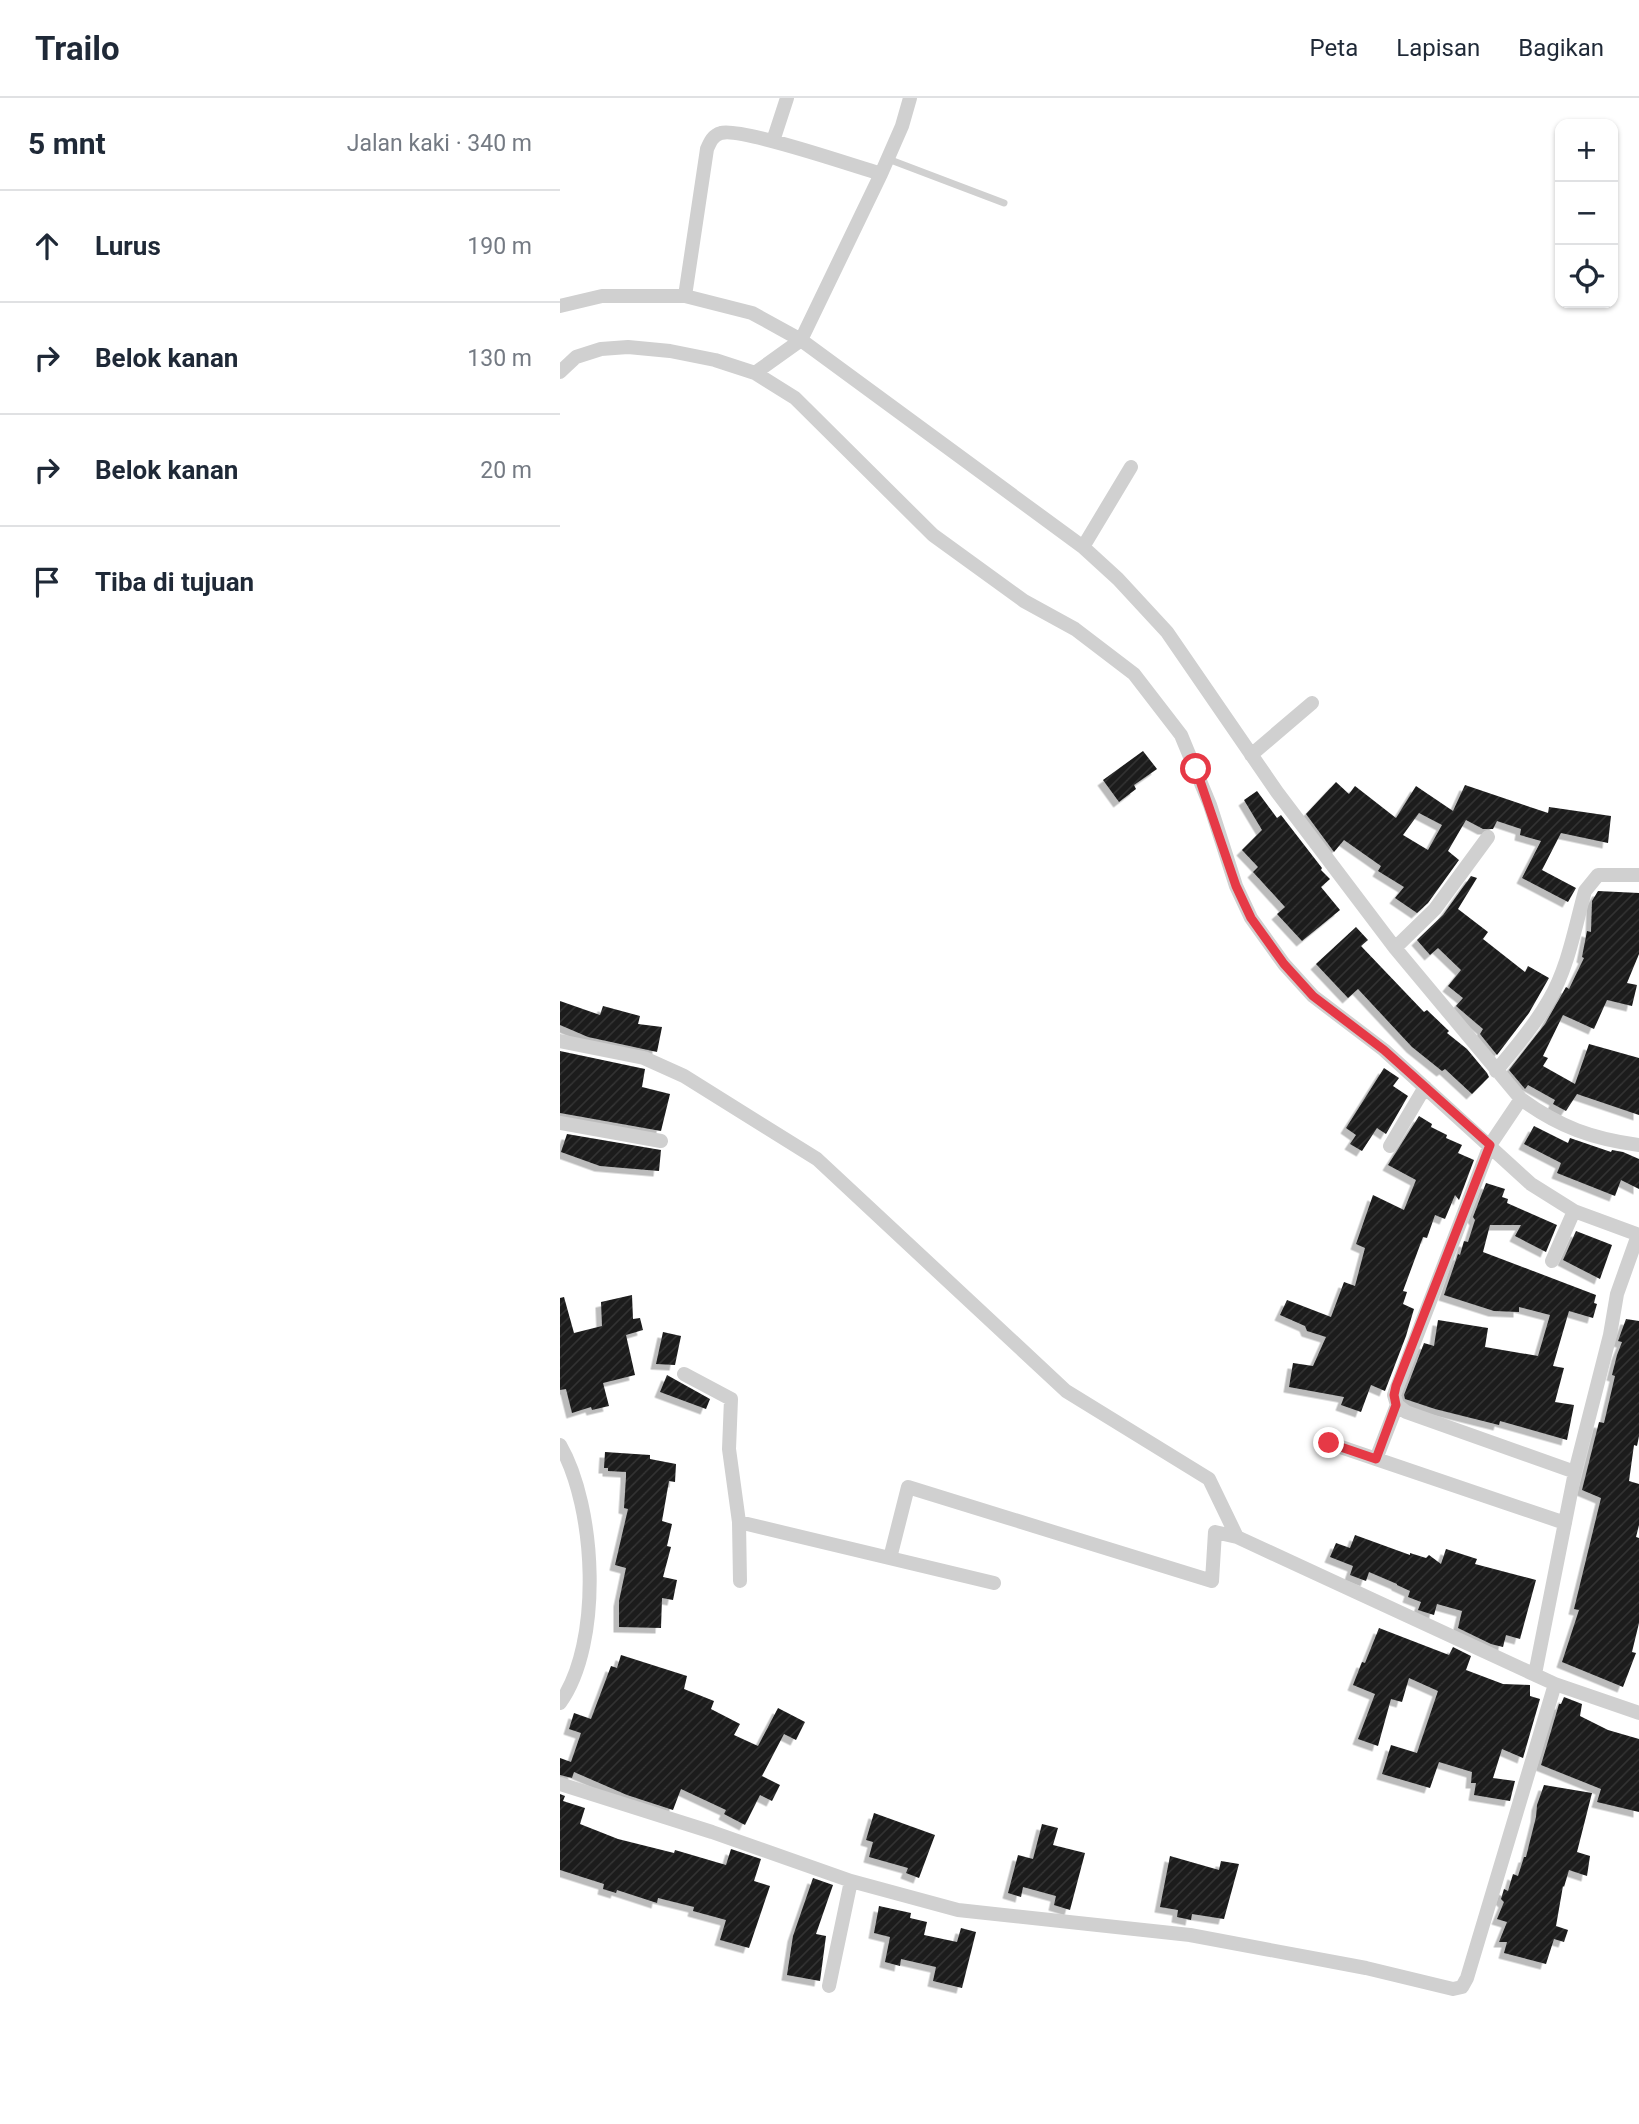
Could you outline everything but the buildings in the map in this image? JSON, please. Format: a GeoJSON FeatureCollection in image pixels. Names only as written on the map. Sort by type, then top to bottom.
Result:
{"type":"FeatureCollection","features":[{"type":"Feature","properties":{"kind":"street"},"geometry":{"type":"LineString","coordinates":[[773,141],[787,98]]}},
{"type":"Feature","properties":{"kind":"street"},"geometry":{"type":"LineString","coordinates":[[755,373],[801,340],[881,174],[902,126],[910,98]]}},
{"type":"Feature","properties":{"kind":"street"},"geometry":{"type":"LineString","coordinates":[[685,296],[707,149],[712,138],[719,133],[729,132],[773,141],[881,174]]}},
{"type":"Feature","properties":{"kind":"street"},"geometry":{"type":"LineString","coordinates":[[560,306],[602,296],[685,296],[752,313],[801,340],[1083,547],[1118,579],[1167,632],[1251,755],[1395,948],[1521,1099],[1544,1116],[1601,1140],[1639,1145]]}},
{"type":"Feature","properties":{"kind":"street"},"geometry":{"type":"LineString","coordinates":[[560,372],[576,357],[601,349],[628,347],[670,351],[715,359],[755,373],[795,398],[933,535],[1024,601],[1075,629],[1134,674],[1181,735],[1210,805],[1236,886],[1251,918],[1284,964],[1313,996],[1384,1050],[1531,1184],[1574,1211],[1638,1235],[1617,1294],[1610,1335],[1575,1472],[1535,1674]]}},
{"type":"Feature","properties":{"kind":"street"},"geometry":{"type":"LineString","coordinates":[[1083,547],[1131,467]]}},
{"type":"Feature","properties":{"kind":"street"},"geometry":{"type":"LineString","coordinates":[[1251,755],[1312,703]]}},
{"type":"Feature","properties":{"kind":"street"},"geometry":{"type":"LineString","coordinates":[[1395,948],[1434,909],[1488,837]]}},
{"type":"Feature","properties":{"kind":"street"},"geometry":{"type":"LineString","coordinates":[[1496,1071],[1531,1028],[1550,999],[1585,891],[1592,880],[1598,875],[1639,874]]}},
{"type":"Feature","properties":{"kind":"street"},"geometry":{"type":"LineString","coordinates":[[560,1041],[644,1058],[684,1076],[817,1159],[1066,1391],[1209,1479],[1237,1537]]}},
{"type":"Feature","properties":{"kind":"street"},"geometry":{"type":"LineString","coordinates":[[1390,1146],[1425,1087]]}},
{"type":"Feature","properties":{"kind":"street"},"geometry":{"type":"LineString","coordinates":[[1376,1459],[1396,1405],[1396,1386],[1490,1145],[1521,1099]]}},
{"type":"Feature","properties":{"kind":"street"},"geometry":{"type":"LineString","coordinates":[[560,1123],[661,1141]]}},
{"type":"Feature","properties":{"kind":"street"},"geometry":{"type":"LineString","coordinates":[[1552,1261],[1574,1211]]}},
{"type":"Feature","properties":{"kind":"street"},"geometry":{"type":"LineString","coordinates":[[684,1374],[731,1399],[729,1449],[739,1522],[740,1581]]}},
{"type":"Feature","properties":{"kind":"street"},"geometry":{"type":"LineString","coordinates":[[1396,1405],[1406,1412],[1575,1472]]}},
{"type":"Feature","properties":{"kind":"street"},"geometry":{"type":"LineString","coordinates":[[1329,1443],[1565,1524]]}},
{"type":"Feature","properties":{"kind":"street"},"geometry":{"type":"LineString","coordinates":[[560,1445],[564,1465],[587,1524],[591,1566],[585,1633],[576,1672],[560,1703]]}},
{"type":"Feature","properties":{"kind":"street"},"geometry":{"type":"LineString","coordinates":[[890,1558],[908,1487],[1212,1581],[1215,1532],[1237,1537],[1555,1684],[1639,1713]]}},
{"type":"Feature","properties":{"kind":"street"},"geometry":{"type":"LineString","coordinates":[[739,1522],[994,1583]]}},
{"type":"Feature","properties":{"kind":"street"},"geometry":{"type":"LineString","coordinates":[[560,1784],[712,1832],[851,1881],[958,1910],[1190,1935],[1366,1968],[1453,1989],[1462,1987],[1467,1978],[1555,1684]]}},
{"type":"Feature","properties":{"kind":"street"},"geometry":{"type":"LineString","coordinates":[[829,1986],[851,1881]]}},
{"type":"Feature","properties":{"kind":"lane"},"geometry":{"type":"LineString","coordinates":[[887,159],[1004,203]]}},
{"type":"Feature","properties":{"kind":"route"},"geometry":{"type":"LineString","coordinates":[[1196,769],[1236,886],[1251,918],[1284,964],[1313,996],[1384,1050],[1490,1145],[1396,1386],[1396,1405],[1376,1459],[1329,1443]]}}]}
